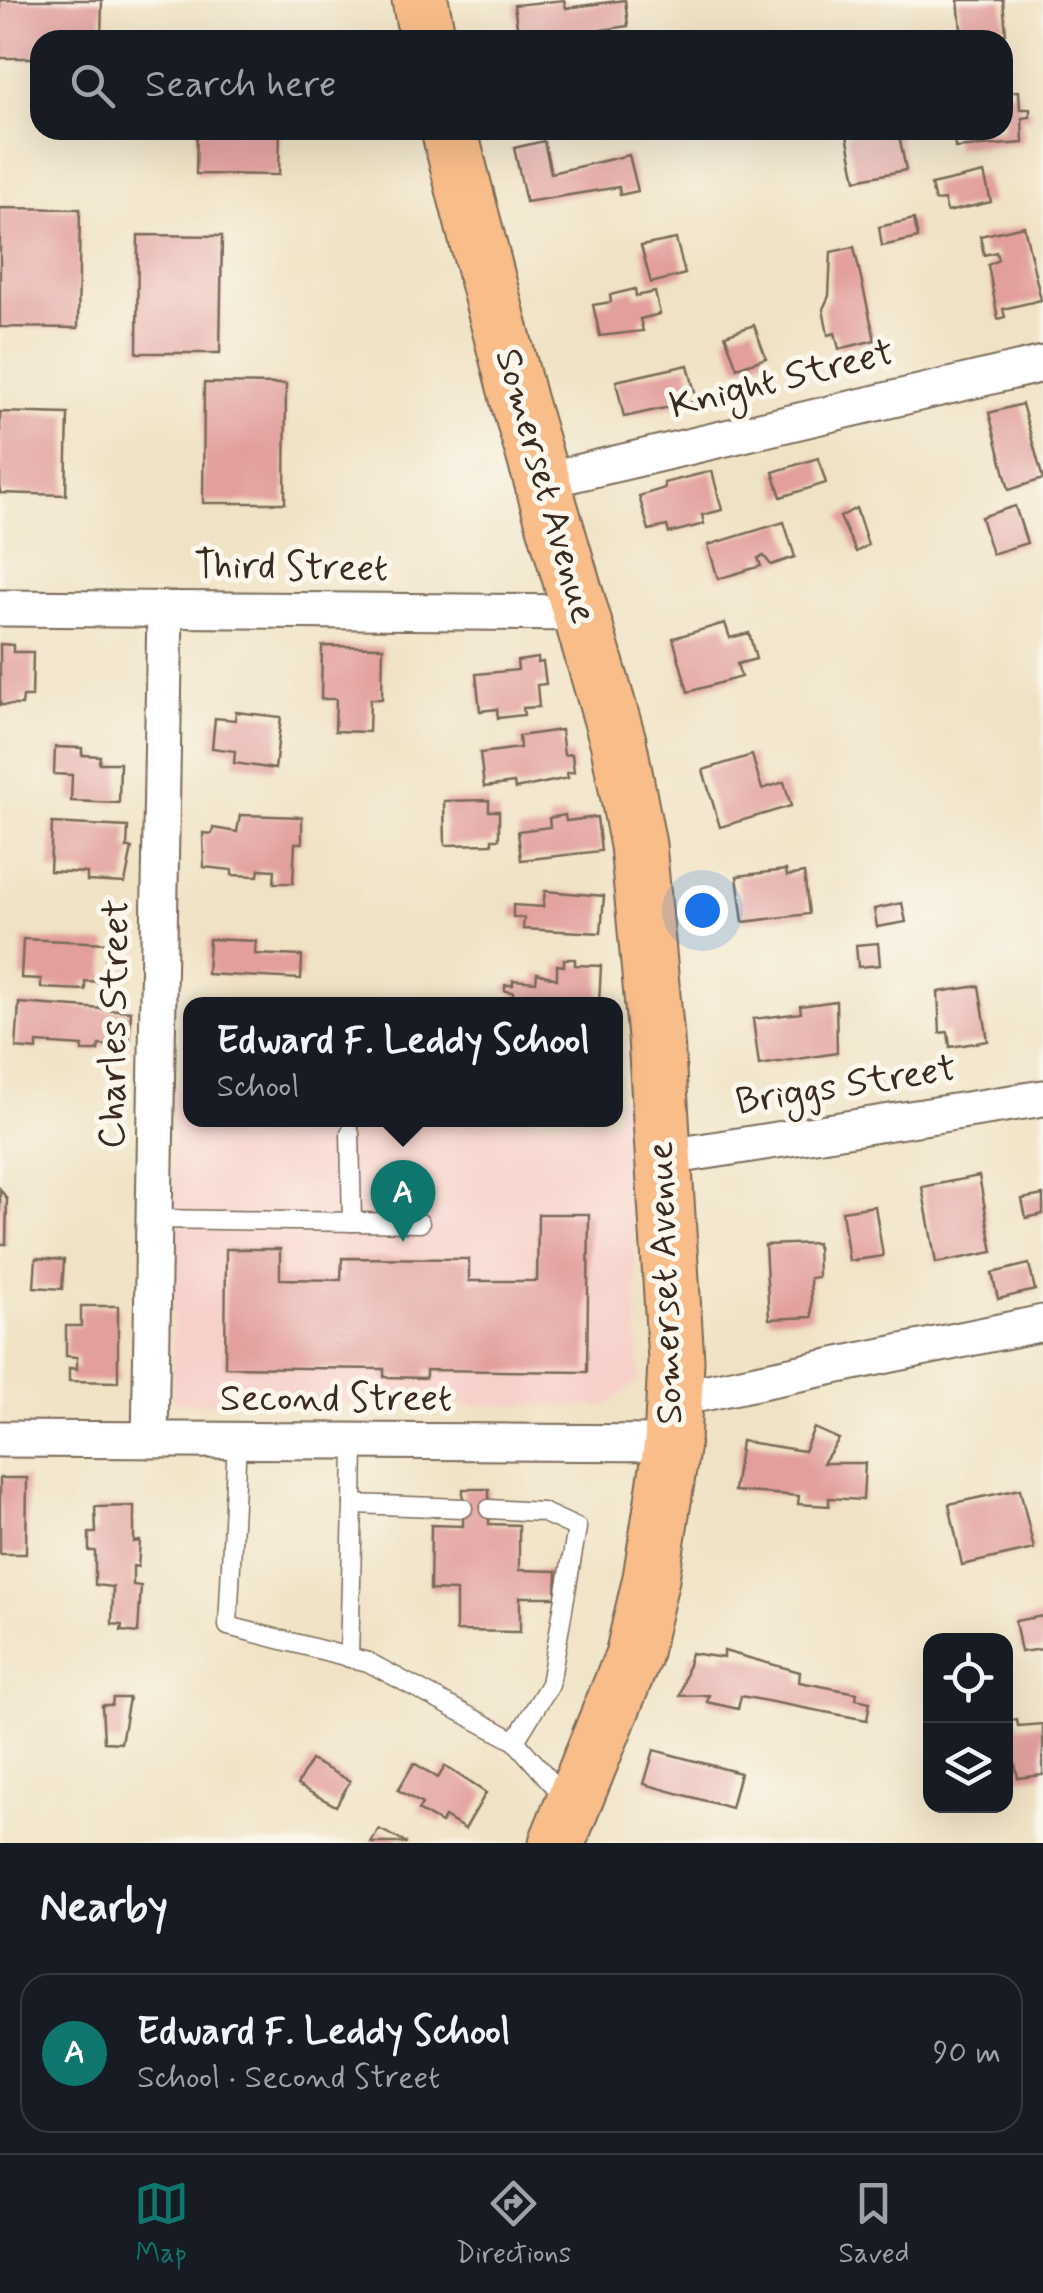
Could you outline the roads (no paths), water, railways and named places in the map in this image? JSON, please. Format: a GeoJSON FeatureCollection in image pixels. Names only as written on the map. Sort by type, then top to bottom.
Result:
{"type":"FeatureCollection","features":[{"type":"Feature","properties":{"kind":"main road"},"geometry":{"type":"LineString","coordinates":[[420,0],[426,30]]}},
{"type":"Feature","properties":{"kind":"main road","name":"Somerset Avenue"},"geometry":{"type":"LineString","coordinates":[[452,140],[542,481],[618,740],[638,845],[676,1361],[673,1421],[651,1578],[633,1656],[566,1826]]}},
{"type":"Feature","properties":{"kind":"street","name":"Knight Street"},"geometry":{"type":"LineString","coordinates":[[542,481],[1043,364]]}},
{"type":"Feature","properties":{"kind":"street","name":"Third Street"},"geometry":{"type":"LineString","coordinates":[[0,608],[582,613]]}},
{"type":"Feature","properties":{"kind":"street","name":"Charles Street"},"geometry":{"type":"LineString","coordinates":[[150,1440],[166,609]]}},
{"type":"Feature","properties":{"kind":"street","name":"Briggs Street"},"geometry":{"type":"LineString","coordinates":[[662,1158],[1043,1098]]}},
{"type":"Feature","properties":{"kind":"street","name":"Second Street"},"geometry":{"type":"LineString","coordinates":[[0,1439],[354,1442],[673,1421],[1043,1322]]}},
{"type":"Feature","properties":{"kind":"lane"},"geometry":{"type":"LineString","coordinates":[[350,1133],[352,1222]]}},
{"type":"Feature","properties":{"kind":"lane"},"geometry":{"type":"LineString","coordinates":[[154,1219],[420,1223]]}},
{"type":"Feature","properties":{"kind":"lane"},"geometry":{"type":"LineString","coordinates":[[237,1441],[228,1626],[368,1662],[515,1741],[566,1826]]}},
{"type":"Feature","properties":{"kind":"lane"},"geometry":{"type":"LineString","coordinates":[[349,1658],[354,1442]]}},
{"type":"Feature","properties":{"kind":"lane"},"geometry":{"type":"LineString","coordinates":[[353,1504],[463,1508]]}},
{"type":"Feature","properties":{"kind":"lane"},"geometry":{"type":"LineString","coordinates":[[489,1509],[542,1512],[577,1528],[550,1684],[515,1741]]}},
{"type":"Feature","properties":{"kind":"place","name":"Edward F. Leddy School"},"geometry":{"type":"Point","coordinates":[403,1242]}}]}
